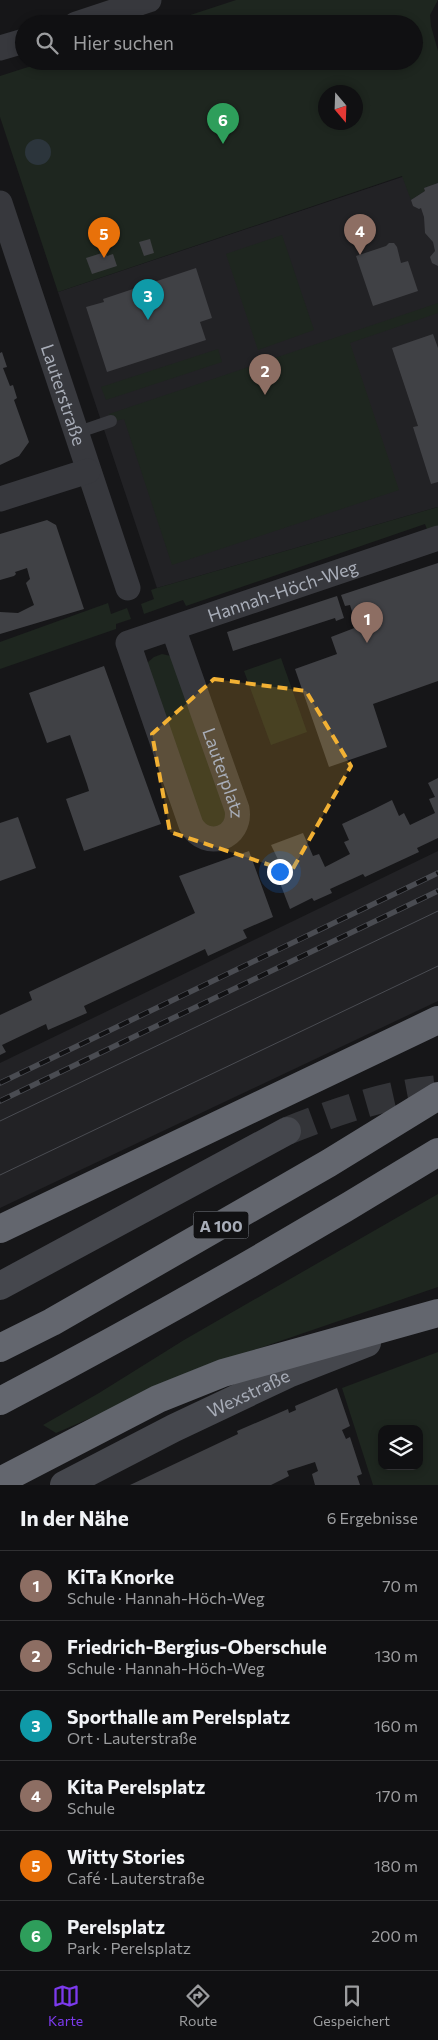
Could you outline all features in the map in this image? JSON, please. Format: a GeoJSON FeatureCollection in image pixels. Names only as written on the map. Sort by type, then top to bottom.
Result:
{"type":"FeatureCollection","features":[{"type":"Feature","properties":{"kind":"highway"},"geometry":{"type":"LineString","coordinates":[[0,1229],[438,1020]]}},
{"type":"Feature","properties":{"kind":"highway","name":"A 100"},"geometry":{"type":"LineString","coordinates":[[0,1348],[52,1322],[330,1163],[438,1096]]}},
{"type":"Feature","properties":{"kind":"highway","name":"A 100"},"geometry":{"type":"LineString","coordinates":[[0,1401],[236,1272],[354,1204],[438,1152]]}},
{"type":"Feature","properties":{"kind":"highway"},"geometry":{"type":"LineString","coordinates":[[0,1481],[158,1399],[223,1372],[438,1314]]}},
{"type":"Feature","properties":{"kind":"highway"},"geometry":{"type":"LineString","coordinates":[[0,1418],[68,1365]]}},
{"type":"Feature","properties":{"kind":"main road"},"geometry":{"type":"LineString","coordinates":[[0,1286],[287,1131]]}},
{"type":"Feature","properties":{"kind":"main road","name":"Wexstraße"},"geometry":{"type":"LineString","coordinates":[[64,1485],[174,1428],[288,1374],[438,1314]]}},
{"type":"Feature","properties":{"kind":"street"},"geometry":{"type":"LineString","coordinates":[[103,15],[149,0]]}},
{"type":"Feature","properties":{"kind":"street"},"geometry":{"type":"LineString","coordinates":[[0,48],[15,44]]}},
{"type":"Feature","properties":{"kind":"street","name":"Lauterstraße"},"geometry":{"type":"LineString","coordinates":[[0,203],[128,588]]}},
{"type":"Feature","properties":{"kind":"street"},"geometry":{"type":"LineString","coordinates":[[0,499],[88,471]]}},
{"type":"Feature","properties":{"kind":"street","name":"Hannah-Höch-Weg"},"geometry":{"type":"LineString","coordinates":[[128,644],[438,538]]}},
{"type":"Feature","properties":{"kind":"street","name":"Lauterplatz"},"geometry":{"type":"LineString","coordinates":[[128,644],[191,825],[195,832],[203,838],[212,840],[221,838],[236,825],[237,809],[173,628]]}},
{"type":"Feature","properties":{"kind":"lane"},"geometry":{"type":"LineString","coordinates":[[76,433],[111,421]]}},
{"type":"Feature","properties":{"kind":"highlighted area"},"geometry":{"type":"Polygon","coordinates":[[[214,679],[306,691],[351,766],[291,872],[170,832],[152,734],[214,679]]]}},
{"type":"Feature","properties":{"kind":"shaded area"},"geometry":{"type":"Polygon","coordinates":[[[236,0],[438,0],[430,15],[438,51],[438,183],[424,188],[425,191],[411,200],[402,176],[58,292],[0,117],[0,76],[19,70],[423,70],[423,15],[190,15],[236,0]]]}},
{"type":"Feature","properties":{"kind":"shaded area"},"geometry":{"type":"Polygon","coordinates":[[[38,139],[47,143],[51,152],[47,161],[38,165],[29,161],[25,152],[29,143],[38,139]]]}},
{"type":"Feature","properties":{"kind":"shaded area"},"geometry":{"type":"Polygon","coordinates":[[[438,165],[438,507],[157,588],[58,292],[438,165]]]}},
{"type":"Feature","properties":{"kind":"shaded area"},"geometry":{"type":"Polygon","coordinates":[[[282,235],[314,330],[258,350],[226,254],[282,235]]]}},
{"type":"Feature","properties":{"kind":"shaded area"},"geometry":{"type":"Polygon","coordinates":[[[438,303],[438,313],[350,343],[399,490],[172,565],[124,419],[111,422],[109,414],[438,303]]]}},
{"type":"Feature","properties":{"kind":"shaded area"},"geometry":{"type":"Polygon","coordinates":[[[218,349],[222,362],[106,400],[101,387],[218,349]]]}},
{"type":"Feature","properties":{"kind":"shaded area"},"geometry":{"type":"Polygon","coordinates":[[[438,507],[438,529],[428,532],[425,524],[186,606],[183,600],[144,614],[141,604],[154,599],[151,590],[438,507]]]}},
{"type":"Feature","properties":{"kind":"shaded area"},"geometry":{"type":"Polygon","coordinates":[[[108,603],[111,614],[127,608],[131,619],[116,624],[116,629],[0,669],[0,642],[108,603]]]}},
{"type":"Feature","properties":{"kind":"shaded area"},"geometry":{"type":"Polygon","coordinates":[[[162,654],[171,656],[230,809],[227,825],[204,830],[147,663],[154,657],[162,654]]]}},
{"type":"Feature","properties":{"kind":"shaded area"},"geometry":{"type":"Polygon","coordinates":[[[281,658],[307,732],[271,745],[244,671],[281,658]]]}},
{"type":"Feature","properties":{"kind":"shaded area"},"geometry":{"type":"Polygon","coordinates":[[[438,851],[438,1001],[0,1208],[0,1063],[438,851]]]}},
{"type":"Feature","properties":{"kind":"shaded area"},"geometry":{"type":"Polygon","coordinates":[[[438,1194],[438,1287],[222,1361],[56,1433],[43,1425],[99,1393],[184,1340],[438,1194]]]}},
{"type":"Feature","properties":{"kind":"shaded area"},"geometry":{"type":"Polygon","coordinates":[[[438,1352],[438,1485],[373,1485],[342,1388],[438,1352]]]}},
{"type":"Feature","properties":{"kind":"building"},"geometry":{"type":"Polygon","coordinates":[[[438,183],[438,266],[432,263],[430,257],[435,251],[433,242],[425,233],[424,217],[421,208],[413,206],[411,200],[425,191],[424,188],[438,183]]]}},
{"type":"Feature","properties":{"kind":"building"},"geometry":{"type":"Polygon","coordinates":[[[150,239],[154,253],[144,256],[139,242],[150,239]]]}},
{"type":"Feature","properties":{"kind":"building"},"geometry":{"type":"Polygon","coordinates":[[[389,243],[394,243],[397,247],[401,263],[408,261],[418,291],[373,306],[356,256],[386,246],[389,243]]]}},
{"type":"Feature","properties":{"kind":"building"},"geometry":{"type":"Polygon","coordinates":[[[105,252],[107,256],[113,254],[117,266],[92,274],[86,258],[105,252]]]}},
{"type":"Feature","properties":{"kind":"building"},"geometry":{"type":"Polygon","coordinates":[[[196,268],[212,318],[200,322],[206,340],[107,372],[86,307],[104,302],[103,299],[196,268]]]}},
{"type":"Feature","properties":{"kind":"building"},"geometry":{"type":"Polygon","coordinates":[[[433,334],[438,348],[438,482],[431,484],[413,427],[418,426],[392,348],[433,334]]]}},
{"type":"Feature","properties":{"kind":"building"},"geometry":{"type":"Polygon","coordinates":[[[2,352],[7,367],[3,368],[10,386],[13,385],[17,398],[14,400],[29,442],[19,456],[0,465],[0,353],[2,352]]]}},
{"type":"Feature","properties":{"kind":"building"},"geometry":{"type":"Polygon","coordinates":[[[47,520],[56,525],[84,609],[0,634],[0,612],[18,613],[34,605],[26,583],[30,579],[27,568],[15,572],[14,576],[0,580],[0,534],[47,520]]]}},
{"type":"Feature","properties":{"kind":"building"},"geometry":{"type":"Polygon","coordinates":[[[438,563],[438,681],[373,704],[387,747],[329,767],[295,669],[337,654],[331,637],[357,627],[350,605],[345,606],[341,595],[438,563]]]}},
{"type":"Feature","properties":{"kind":"building"},"geometry":{"type":"Polygon","coordinates":[[[337,596],[344,618],[336,621],[335,618],[233,651],[227,632],[337,596]]]}},
{"type":"Feature","properties":{"kind":"building"},"geometry":{"type":"Polygon","coordinates":[[[104,666],[161,824],[84,851],[66,799],[89,791],[70,735],[47,743],[29,693],[104,666]]]}},
{"type":"Feature","properties":{"kind":"building"},"geometry":{"type":"Polygon","coordinates":[[[438,778],[438,838],[417,848],[419,852],[365,877],[363,874],[330,889],[332,893],[314,901],[312,898],[290,909],[278,878],[285,874],[271,845],[303,833],[313,856],[319,854],[325,867],[350,854],[344,842],[349,840],[342,824],[392,800],[399,816],[404,813],[410,825],[435,813],[429,799],[435,797],[428,783],[438,778]]]}},
{"type":"Feature","properties":{"kind":"building"},"geometry":{"type":"Polygon","coordinates":[[[18,817],[36,868],[0,881],[0,823],[18,817]]]}},
{"type":"Feature","properties":{"kind":"building"},"geometry":{"type":"Polygon","coordinates":[[[249,851],[273,917],[243,930],[247,938],[208,956],[205,949],[84,1006],[87,1013],[48,1030],[46,1024],[2,1045],[6,1052],[0,1055],[0,1015],[32,1000],[29,992],[195,913],[179,876],[249,851]]]}},
{"type":"Feature","properties":{"kind":"building"},"geometry":{"type":"Polygon","coordinates":[[[337,1388],[350,1426],[342,1430],[346,1439],[350,1437],[362,1474],[357,1476],[360,1485],[315,1485],[312,1474],[318,1471],[315,1462],[287,1471],[289,1476],[271,1485],[130,1485],[238,1434],[237,1431],[288,1409],[289,1413],[296,1410],[295,1406],[337,1388]]]}},
{"type":"Feature","properties":{"kind":"tunnel"},"geometry":{"type":"LineString","coordinates":[[287,1131],[380,1099],[438,1089]]}},
{"type":"Feature","properties":{"kind":"tram line"},"geometry":{"type":"LineString","coordinates":[[0,1121],[438,911]]}},
{"type":"Feature","properties":{"kind":"tram line"},"geometry":{"type":"LineString","coordinates":[[0,1175],[438,966]]}},
{"type":"Feature","properties":{"kind":"railway"},"geometry":{"type":"LineString","coordinates":[[0,1083],[438,873]]}},
{"type":"Feature","properties":{"kind":"railway"},"geometry":{"type":"LineString","coordinates":[[0,1101],[438,891]]}},
{"type":"Feature","properties":{"kind":"place","name":"Perelsplatz"},"geometry":{"type":"Point","coordinates":[223,144]}},
{"type":"Feature","properties":{"kind":"place","name":"Kita Perelsplatz"},"geometry":{"type":"Point","coordinates":[360,255]}},
{"type":"Feature","properties":{"kind":"place","name":"Witty Stories"},"geometry":{"type":"Point","coordinates":[104,258]}},
{"type":"Feature","properties":{"kind":"place","name":"Sporthalle am Perelsplatz"},"geometry":{"type":"Point","coordinates":[148,320]}},
{"type":"Feature","properties":{"kind":"place","name":"Friedrich-Bergius-Oberschule"},"geometry":{"type":"Point","coordinates":[265,395]}},
{"type":"Feature","properties":{"kind":"place","name":"KiTa Knorke"},"geometry":{"type":"Point","coordinates":[367,643]}}]}
